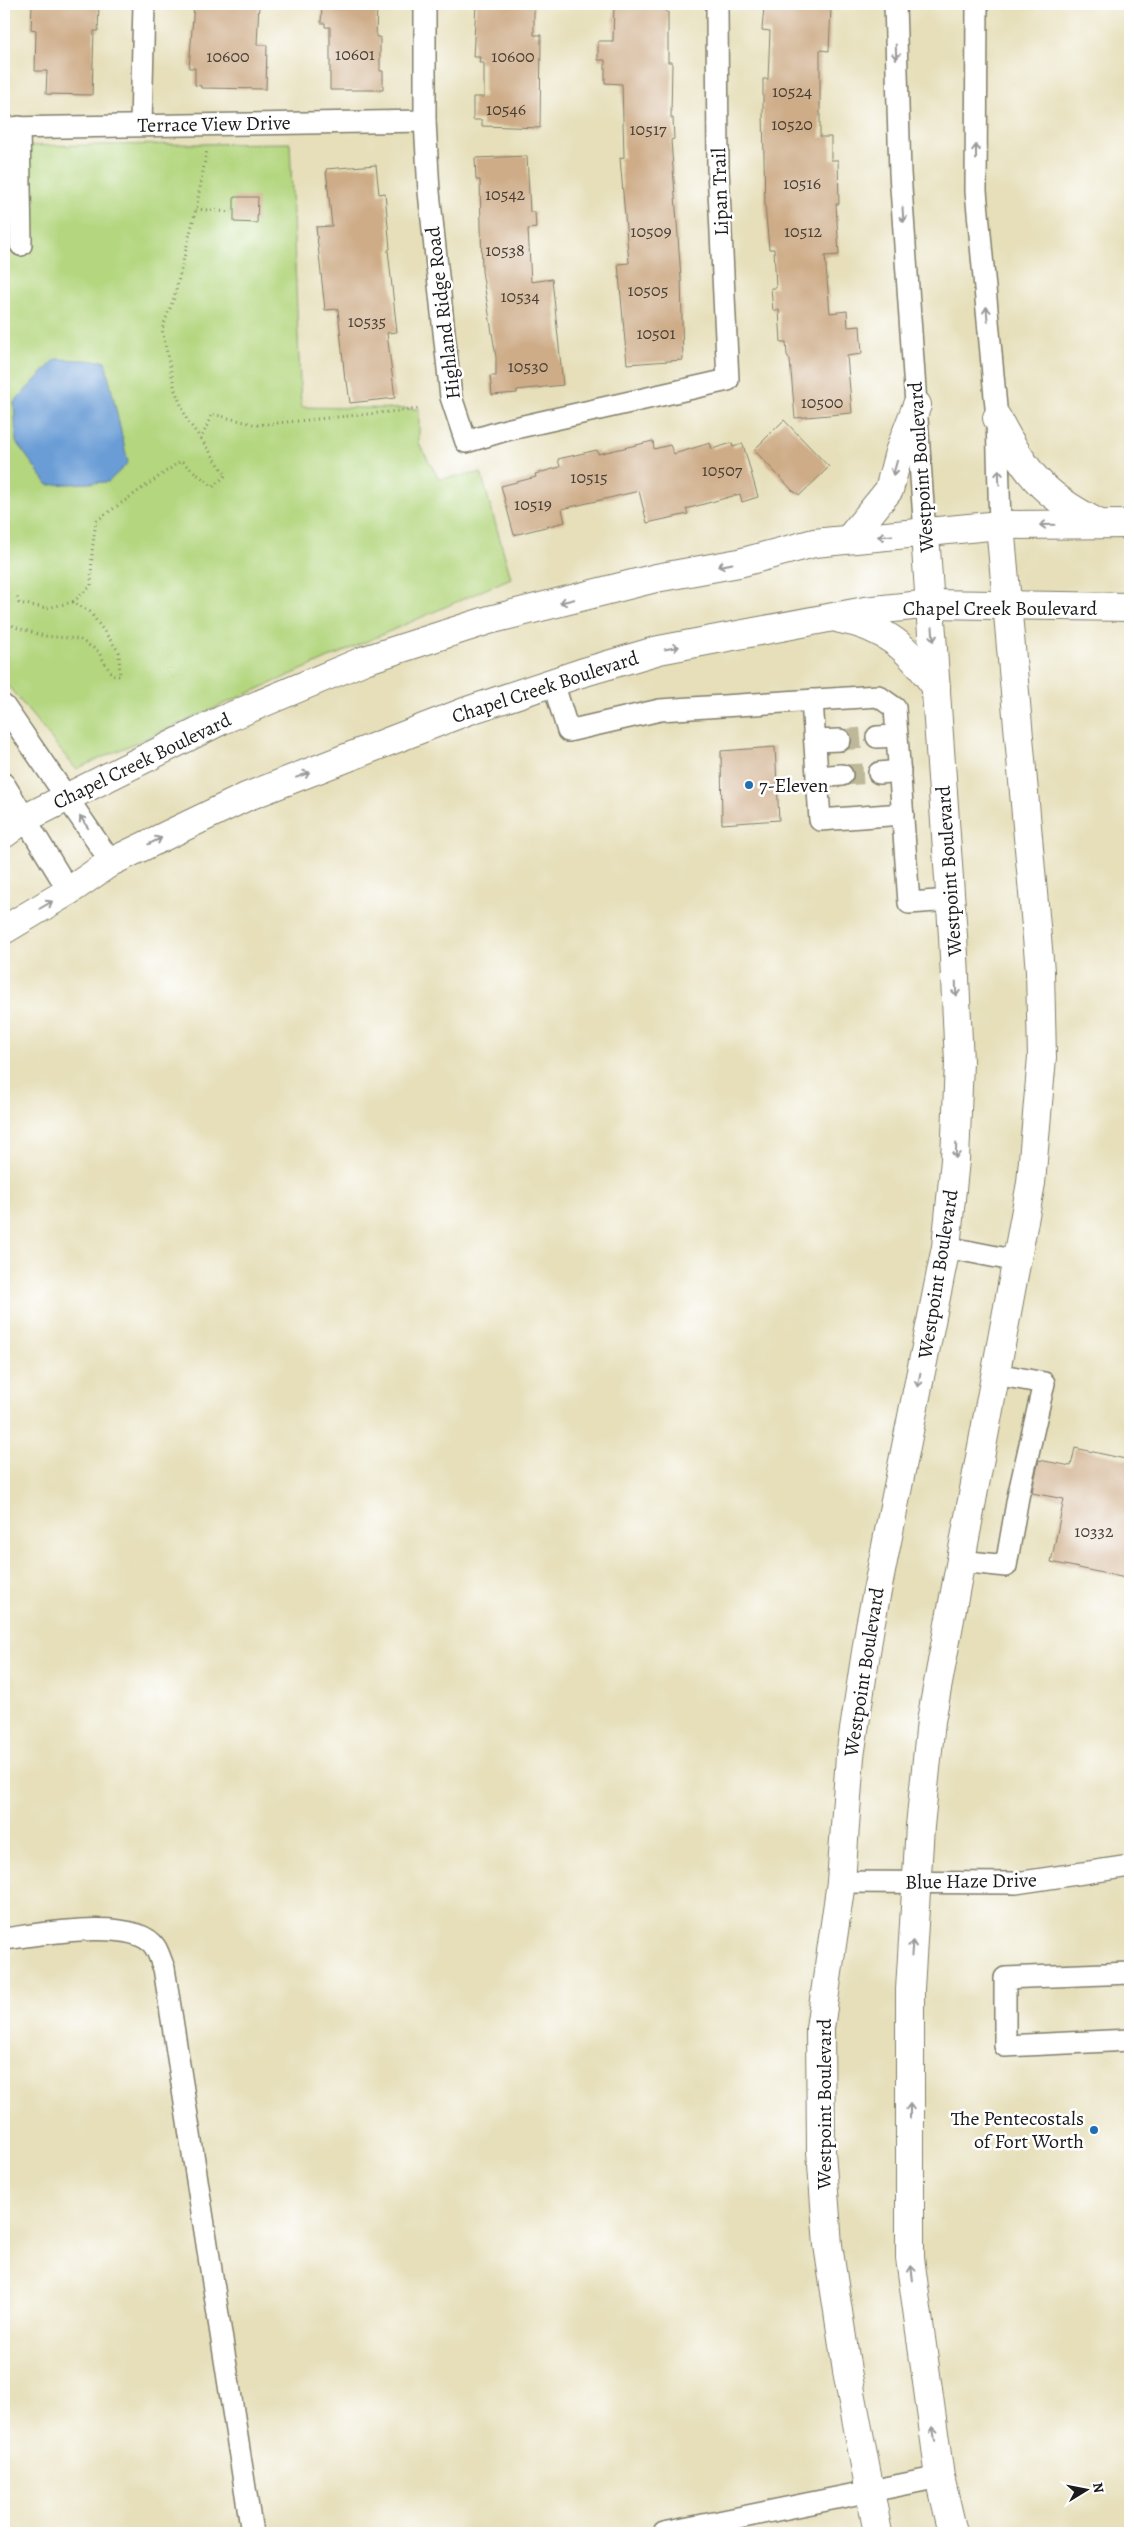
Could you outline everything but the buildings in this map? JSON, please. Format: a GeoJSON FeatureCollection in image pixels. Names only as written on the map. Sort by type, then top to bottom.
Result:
{"type":"FeatureCollection","features":[{"type":"Feature","properties":{"kind":"main road"},"geometry":{"type":"LineString","coordinates":[[849,539],[889,490],[917,405]]}},
{"type":"Feature","properties":{"kind":"main road"},"geometry":{"type":"LineString","coordinates":[[997,418],[1014,450],[1036,481],[1067,507],[1099,524]]}},
{"type":"Feature","properties":{"kind":"main road","name":"Chapel Creek Boulevard"},"geometry":{"type":"LineString","coordinates":[[14,827],[67,797],[222,720],[365,660],[489,620],[656,578],[739,563],[814,543],[925,534],[1000,525],[1130,524]]}},
{"type":"Feature","properties":{"kind":"main road"},"geometry":{"type":"LineString","coordinates":[[953,2533],[940,2477],[910,2258],[910,1989],[931,1721],[1031,1184],[1042,1058],[1040,971],[1000,525]]}},
{"type":"Feature","properties":{"kind":"main road","name":"Westpoint Boulevard"},"geometry":{"type":"LineString","coordinates":[[878,2533],[847,2371],[829,2255],[821,2151],[820,2028],[841,1882],[850,1756],[870,1626],[946,1247],[955,1160],[959,1062],[951,900],[925,534]]}},
{"type":"Feature","properties":{"kind":"main road","name":"Chapel Creek Boulevard"},"geometry":{"type":"LineString","coordinates":[[4,930],[69,891],[111,862],[246,797],[468,711],[553,682],[659,650],[865,611],[931,604],[1130,607]]}},
{"type":"Feature","properties":{"kind":"main road"},"geometry":{"type":"LineString","coordinates":[[831,618],[862,623],[892,638],[917,659],[936,687]]}},
{"type":"Feature","properties":{"kind":"street"},"geometry":{"type":"LineString","coordinates":[[141,125],[144,4]]}},
{"type":"Feature","properties":{"kind":"street","name":"Highland Ridge Road"},"geometry":{"type":"LineString","coordinates":[[425,4],[425,121],[429,192],[451,397],[466,442],[506,430],[728,380]]}},
{"type":"Feature","properties":{"kind":"street","name":"Lipan Trail"},"geometry":{"type":"LineString","coordinates":[[717,4],[718,169],[728,380]]}},
{"type":"Feature","properties":{"kind":"street","name":"Westpoint Boulevard"},"geometry":{"type":"LineString","coordinates":[[895,4],[900,173],[925,534]]}},
{"type":"Feature","properties":{"kind":"street"},"geometry":{"type":"LineString","coordinates":[[977,4],[976,191],[997,418],[1000,525]]}},
{"type":"Feature","properties":{"kind":"street","name":"Terrace View Drive"},"geometry":{"type":"LineString","coordinates":[[11,127],[425,121]]}},
{"type":"Feature","properties":{"kind":"street"},"geometry":{"type":"LineString","coordinates":[[11,127],[20,245]]}},
{"type":"Feature","properties":{"kind":"street"},"geometry":{"type":"LineString","coordinates":[[553,682],[568,731],[660,710],[878,696],[895,708],[887,736],[889,772],[903,814],[909,903],[951,900]]}},
{"type":"Feature","properties":{"kind":"street"},"geometry":{"type":"LineString","coordinates":[[812,700],[820,820],[903,814]]}},
{"type":"Feature","properties":{"kind":"street"},"geometry":{"type":"LineString","coordinates":[[4,706],[111,862]]}},
{"type":"Feature","properties":{"kind":"street"},"geometry":{"type":"LineString","coordinates":[[814,741],[840,740]]}},
{"type":"Feature","properties":{"kind":"street"},"geometry":{"type":"LineString","coordinates":[[817,777],[842,775]]}},
{"type":"Feature","properties":{"kind":"street"},"geometry":{"type":"LineString","coordinates":[[4,784],[14,827],[69,891]]}},
{"type":"Feature","properties":{"kind":"street"},"geometry":{"type":"LineString","coordinates":[[946,1247],[1017,1261]]}},
{"type":"Feature","properties":{"kind":"street"},"geometry":{"type":"LineString","coordinates":[[961,1560],[1006,1566],[1018,1497],[1044,1383],[996,1374]]}},
{"type":"Feature","properties":{"kind":"street","name":"Blue Haze Drive"},"geometry":{"type":"LineString","coordinates":[[841,1882],[1016,1883],[1130,1866]]}},
{"type":"Feature","properties":{"kind":"street"},"geometry":{"type":"LineString","coordinates":[[4,1939],[80,1930],[132,1931],[155,1946],[164,1968],[252,2533]]}},
{"type":"Feature","properties":{"kind":"street"},"geometry":{"type":"LineString","coordinates":[[1130,1973],[1005,1978],[1005,2046],[1130,2040]]}},
{"type":"Feature","properties":{"kind":"street"},"geometry":{"type":"LineString","coordinates":[[664,2533],[940,2477]]}},
{"type":"Feature","properties":{"kind":"path"},"geometry":{"type":"LineString","coordinates":[[16,594],[19,603],[47,608],[73,602],[91,586],[92,552],[96,521],[180,461],[213,487],[226,475],[187,420],[175,390],[162,329],[174,298],[196,209],[206,150]]}},
{"type":"Feature","properties":{"kind":"path"},"geometry":{"type":"LineString","coordinates":[[196,209],[231,212]]}},
{"type":"Feature","properties":{"kind":"path"},"geometry":{"type":"LineString","coordinates":[[201,439],[212,414],[257,424],[419,409]]}},
{"type":"Feature","properties":{"kind":"path"},"geometry":{"type":"LineString","coordinates":[[4,620],[15,627],[44,636],[79,639],[98,651],[112,675],[120,676],[119,652],[90,612],[73,602]]}},
{"type":"Feature","properties":{"kind":"green space"},"geometry":{"type":"Polygon","coordinates":[[[290,143],[301,407],[419,409],[419,444],[439,479],[481,473],[511,578],[76,769],[4,681],[4,146],[290,143]]]}},
{"type":"Feature","properties":{"kind":"water"},"geometry":{"type":"Polygon","coordinates":[[[56,359],[105,361],[128,463],[108,482],[48,485],[16,442],[14,402],[56,359]]]}},
{"type":"Feature","properties":{"kind":"tunnel"},"geometry":{"type":"LineString","coordinates":[[840,740],[877,737]]}},
{"type":"Feature","properties":{"kind":"tunnel"},"geometry":{"type":"LineString","coordinates":[[842,775],[879,773]]}},
{"type":"Feature","properties":{"kind":"place","name":"7-Eleven"},"geometry":{"type":"Point","coordinates":[749,785]}},
{"type":"Feature","properties":{"kind":"place","name":"The Pentecostals of Fort Worth"},"geometry":{"type":"Point","coordinates":[1094,2130]}}]}
